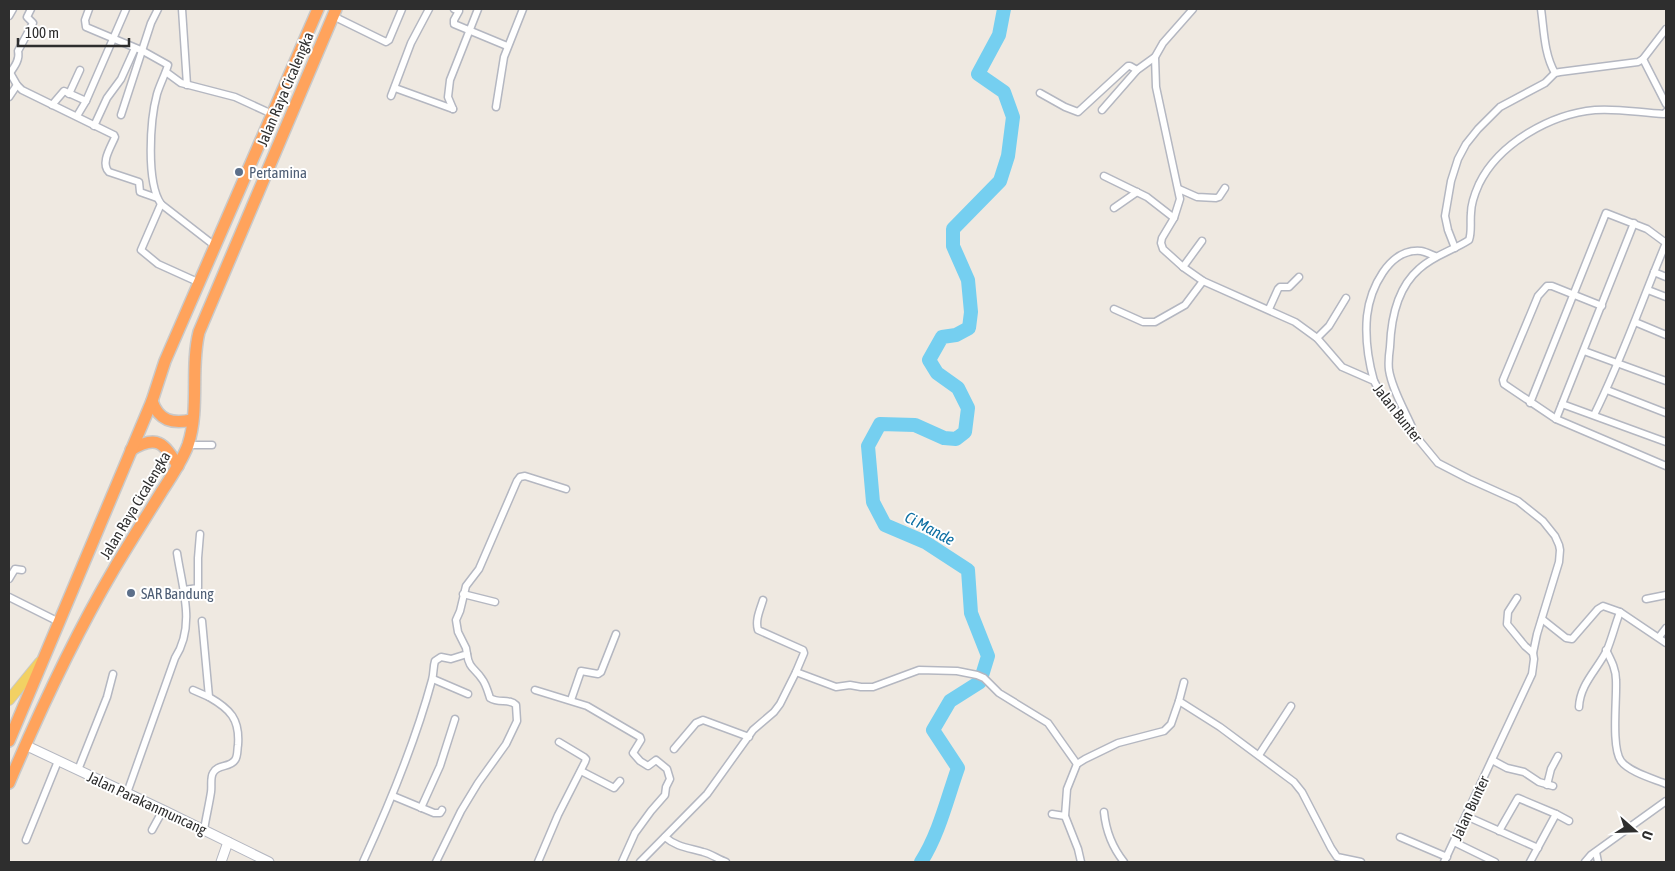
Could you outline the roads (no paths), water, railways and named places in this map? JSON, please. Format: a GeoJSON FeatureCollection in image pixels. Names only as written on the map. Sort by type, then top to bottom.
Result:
{"type":"FeatureCollection","features":[{"type":"Feature","properties":{"kind":"highway","name":"Jalan Raya Cicalengka"},"geometry":{"type":"LineString","coordinates":[[9,740],[152,401],[165,361],[318,9]]}},
{"type":"Feature","properties":{"kind":"highway","name":"Jalan Raya Cicalengka"},"geometry":{"type":"LineString","coordinates":[[9,783],[75,639],[115,568],[178,466],[188,445],[195,385],[195,347],[199,332],[334,12]]}},
{"type":"Feature","properties":{"kind":"highway"},"geometry":{"type":"LineString","coordinates":[[152,401],[157,413],[164,419],[179,422],[192,420]]}},
{"type":"Feature","properties":{"kind":"highway"},"geometry":{"type":"LineString","coordinates":[[131,450],[140,444],[158,442],[166,447],[178,466]]}},
{"type":"Feature","properties":{"kind":"main road"},"geometry":{"type":"LineString","coordinates":[[9,700],[44,658]]}},
{"type":"Feature","properties":{"kind":"main road","name":"Jalan Parakanmuncang"},"geometry":{"type":"LineString","coordinates":[[25,745],[269,862]]}},
{"type":"Feature","properties":{"kind":"main road"},"geometry":{"type":"LineString","coordinates":[[220,862],[228,842]]}},
{"type":"Feature","properties":{"kind":"street"},"geometry":{"type":"LineString","coordinates":[[9,16],[13,9]]}},
{"type":"Feature","properties":{"kind":"street"},"geometry":{"type":"LineString","coordinates":[[31,9],[27,17],[32,23],[18,51],[20,56],[10,72],[17,85],[34,96],[77,116],[115,137],[105,162],[106,169],[109,172],[139,182],[140,192],[157,198]]}},
{"type":"Feature","properties":{"kind":"street"},"geometry":{"type":"LineString","coordinates":[[89,9],[85,20],[86,27],[143,51],[166,63],[168,66],[157,94],[151,124],[152,172],[157,198],[216,246]]}},
{"type":"Feature","properties":{"kind":"street"},"geometry":{"type":"LineString","coordinates":[[77,116],[86,101],[126,9]]}},
{"type":"Feature","properties":{"kind":"street"},"geometry":{"type":"LineString","coordinates":[[121,115],[158,9]]}},
{"type":"Feature","properties":{"kind":"street"},"geometry":{"type":"LineString","coordinates":[[182,9],[187,85]]}},
{"type":"Feature","properties":{"kind":"street"},"geometry":{"type":"LineString","coordinates":[[334,12],[386,42],[389,40],[402,9]]}},
{"type":"Feature","properties":{"kind":"street"},"geometry":{"type":"LineString","coordinates":[[391,96],[411,43],[429,9]]}},
{"type":"Feature","properties":{"kind":"street"},"geometry":{"type":"LineString","coordinates":[[395,88],[453,109],[448,97],[448,87],[478,9]]}},
{"type":"Feature","properties":{"kind":"street"},"geometry":{"type":"LineString","coordinates":[[496,107],[501,72],[508,46],[523,9]]}},
{"type":"Feature","properties":{"kind":"street"},"geometry":{"type":"LineString","coordinates":[[1102,110],[1136,70],[1155,56],[1163,43],[1193,9]]}},
{"type":"Feature","properties":{"kind":"street"},"geometry":{"type":"LineString","coordinates":[[1541,9],[1543,33],[1551,66],[1555,73]]}},
{"type":"Feature","properties":{"kind":"street"},"geometry":{"type":"LineString","coordinates":[[458,10],[454,24],[508,46]]}},
{"type":"Feature","properties":{"kind":"street"},"geometry":{"type":"LineString","coordinates":[[1454,248],[1445,216],[1451,181],[1463,149],[1478,129],[1500,106],[1545,83],[1555,73],[1638,62],[1643,59],[1666,29]]}},
{"type":"Feature","properties":{"kind":"street"},"geometry":{"type":"LineString","coordinates":[[94,126],[107,98],[121,79],[135,48]]}},
{"type":"Feature","properties":{"kind":"street","name":"Jalan Bunter"},"geometry":{"type":"LineString","coordinates":[[1155,56],[1156,86],[1172,167],[1179,189],[1180,202],[1174,218],[1162,238],[1162,246],[1166,253],[1203,281],[1269,309],[1295,322],[1317,338],[1342,367],[1374,381],[1382,394],[1438,463],[1518,501],[1543,522],[1555,536],[1560,550],[1559,562],[1537,634],[1532,674],[1446,860]]}},
{"type":"Feature","properties":{"kind":"street"},"geometry":{"type":"LineString","coordinates":[[1643,59],[1666,104]]}},
{"type":"Feature","properties":{"kind":"street"},"geometry":{"type":"LineString","coordinates":[[1040,93],[1065,108],[1078,112],[1128,66],[1136,70]]}},
{"type":"Feature","properties":{"kind":"street"},"geometry":{"type":"LineString","coordinates":[[69,94],[80,70]]}},
{"type":"Feature","properties":{"kind":"street"},"geometry":{"type":"LineString","coordinates":[[166,72],[181,83],[235,97],[272,114]]}},
{"type":"Feature","properties":{"kind":"street"},"geometry":{"type":"LineString","coordinates":[[9,97],[17,85]]}},
{"type":"Feature","properties":{"kind":"street"},"geometry":{"type":"LineString","coordinates":[[52,105],[62,92],[86,101]]}},
{"type":"Feature","properties":{"kind":"street"},"geometry":{"type":"LineString","coordinates":[[1414,434],[1389,371],[1390,334],[1396,307],[1402,291],[1418,269],[1435,256],[1469,240],[1472,205],[1480,182],[1501,155],[1533,130],[1567,116],[1596,110],[1665,115]]}},
{"type":"Feature","properties":{"kind":"street"},"geometry":{"type":"LineString","coordinates":[[1104,176],[1147,198],[1174,218]]}},
{"type":"Feature","properties":{"kind":"street"},"geometry":{"type":"LineString","coordinates":[[1179,189],[1197,198],[1216,198],[1219,197],[1225,188]]}},
{"type":"Feature","properties":{"kind":"street"},"geometry":{"type":"LineString","coordinates":[[1114,208],[1136,192]]}},
{"type":"Feature","properties":{"kind":"street"},"geometry":{"type":"LineString","coordinates":[[162,204],[141,250],[158,264],[200,283]]}},
{"type":"Feature","properties":{"kind":"street"},"geometry":{"type":"LineString","coordinates":[[1530,403],[1606,214],[1647,229],[1666,243],[1607,390],[1594,415]]}},
{"type":"Feature","properties":{"kind":"street"},"geometry":{"type":"LineString","coordinates":[[1556,419],[1634,223]]}},
{"type":"Feature","properties":{"kind":"street"},"geometry":{"type":"LineString","coordinates":[[1183,267],[1202,241]]}},
{"type":"Feature","properties":{"kind":"street"},"geometry":{"type":"LineString","coordinates":[[1374,381],[1368,352],[1367,316],[1370,300],[1380,277],[1395,259],[1408,253],[1423,251],[1435,256]]}},
{"type":"Feature","properties":{"kind":"street"},"geometry":{"type":"LineString","coordinates":[[1654,272],[1666,277]]}},
{"type":"Feature","properties":{"kind":"street"},"geometry":{"type":"LineString","coordinates":[[1269,309],[1278,289],[1280,287],[1289,287],[1299,277]]}},
{"type":"Feature","properties":{"kind":"street"},"geometry":{"type":"LineString","coordinates":[[1114,309],[1142,322],[1155,322],[1185,305],[1203,281]]}},
{"type":"Feature","properties":{"kind":"street"},"geometry":{"type":"LineString","coordinates":[[1602,306],[1552,286],[1547,286],[1538,296],[1503,380],[1504,384],[1556,419],[1666,466]]}},
{"type":"Feature","properties":{"kind":"street"},"geometry":{"type":"LineString","coordinates":[[1648,290],[1666,297]]}},
{"type":"Feature","properties":{"kind":"street"},"geometry":{"type":"LineString","coordinates":[[1317,338],[1329,326],[1346,298]]}},
{"type":"Feature","properties":{"kind":"street"},"geometry":{"type":"LineString","coordinates":[[1635,322],[1666,335]]}},
{"type":"Feature","properties":{"kind":"street"},"geometry":{"type":"LineString","coordinates":[[1584,351],[1666,381]]}},
{"type":"Feature","properties":{"kind":"street"},"geometry":{"type":"LineString","coordinates":[[1607,390],[1666,413]]}},
{"type":"Feature","properties":{"kind":"street"},"geometry":{"type":"LineString","coordinates":[[1562,404],[1666,442]]}},
{"type":"Feature","properties":{"kind":"street"},"geometry":{"type":"LineString","coordinates":[[188,445],[212,445]]}},
{"type":"Feature","properties":{"kind":"street"},"geometry":{"type":"LineString","coordinates":[[436,862],[461,811],[506,744],[517,721],[516,705],[511,701],[498,702],[490,698],[481,677],[468,663],[466,648],[456,624],[463,594],[467,583],[479,569],[516,481],[520,477],[525,476],[566,489]]}},
{"type":"Feature","properties":{"kind":"street"},"geometry":{"type":"LineString","coordinates":[[184,590],[198,588],[200,534]]}},
{"type":"Feature","properties":{"kind":"street"},"geometry":{"type":"LineString","coordinates":[[127,793],[175,658],[183,642],[186,620],[184,590],[177,553]]}},
{"type":"Feature","properties":{"kind":"street"},"geometry":{"type":"LineString","coordinates":[[9,579],[15,569],[22,570]]}},
{"type":"Feature","properties":{"kind":"street"},"geometry":{"type":"LineString","coordinates":[[463,594],[495,602]]}},
{"type":"Feature","properties":{"kind":"street"},"geometry":{"type":"LineString","coordinates":[[1646,599],[1666,595]]}},
{"type":"Feature","properties":{"kind":"street"},"geometry":{"type":"LineString","coordinates":[[9,597],[59,622]]}},
{"type":"Feature","properties":{"kind":"street"},"geometry":{"type":"LineString","coordinates":[[1517,598],[1508,612],[1506,624],[1533,654]]}},
{"type":"Feature","properties":{"kind":"street"},"geometry":{"type":"LineString","coordinates":[[640,862],[707,794],[753,730],[777,708],[796,672],[804,653],[803,650],[758,630],[758,618],[763,600]]}},
{"type":"Feature","properties":{"kind":"street"},"geometry":{"type":"LineString","coordinates":[[1542,619],[1569,639],[1575,637],[1600,607],[1603,606],[1620,612],[1666,643]]}},
{"type":"Feature","properties":{"kind":"street"},"geometry":{"type":"LineString","coordinates":[[1579,707],[1580,695],[1606,650],[1620,612]]}},
{"type":"Feature","properties":{"kind":"street"},"geometry":{"type":"LineString","coordinates":[[202,621],[209,697]]}},
{"type":"Feature","properties":{"kind":"street"},"geometry":{"type":"LineString","coordinates":[[1659,637],[1666,628]]}},
{"type":"Feature","properties":{"kind":"street"},"geometry":{"type":"LineString","coordinates":[[571,700],[581,671],[598,674],[601,672],[616,634]]}},
{"type":"Feature","properties":{"kind":"street"},"geometry":{"type":"LineString","coordinates":[[1606,650],[1613,665],[1616,679],[1616,737],[1618,756],[1628,768],[1666,784]]}},
{"type":"Feature","properties":{"kind":"street"},"geometry":{"type":"LineString","coordinates":[[363,862],[392,796],[416,732],[433,679],[434,664],[437,658],[458,658],[467,654]]}},
{"type":"Feature","properties":{"kind":"street"},"geometry":{"type":"LineString","coordinates":[[796,672],[836,687],[850,685],[873,687],[919,670],[957,671],[976,675],[984,678],[995,691],[1048,724],[1077,764]]}},
{"type":"Feature","properties":{"kind":"street"},"geometry":{"type":"LineString","coordinates":[[78,770],[107,697],[113,674]]}},
{"type":"Feature","properties":{"kind":"street"},"geometry":{"type":"LineString","coordinates":[[433,679],[468,694]]}},
{"type":"Feature","properties":{"kind":"street"},"geometry":{"type":"LineString","coordinates":[[1081,862],[1065,816],[1067,789],[1077,764],[1118,743],[1164,730],[1170,724],[1184,682]]}},
{"type":"Feature","properties":{"kind":"street"},"geometry":{"type":"LineString","coordinates":[[193,690],[228,709],[239,734],[235,760],[231,764],[217,768],[212,776],[211,793],[204,830]]}},
{"type":"Feature","properties":{"kind":"street"},"geometry":{"type":"LineString","coordinates":[[535,690],[571,700],[600,713],[640,737],[641,740],[633,755],[648,766],[656,760],[667,769],[670,779],[665,795],[636,833],[622,862]]}},
{"type":"Feature","properties":{"kind":"street"},"geometry":{"type":"LineString","coordinates":[[1179,700],[1220,727],[1294,782],[1302,792],[1330,848],[1337,857],[1361,862]]}},
{"type":"Feature","properties":{"kind":"street"},"geometry":{"type":"LineString","coordinates":[[1258,755],[1291,706]]}},
{"type":"Feature","properties":{"kind":"street"},"geometry":{"type":"LineString","coordinates":[[421,808],[440,766],[455,719]]}},
{"type":"Feature","properties":{"kind":"street"},"geometry":{"type":"LineString","coordinates":[[674,748],[696,723],[703,720],[749,737]]}},
{"type":"Feature","properties":{"kind":"street"},"geometry":{"type":"LineString","coordinates":[[538,862],[585,762],[584,757],[559,742]]}},
{"type":"Feature","properties":{"kind":"street"},"geometry":{"type":"LineString","coordinates":[[1492,760],[1550,785],[1551,769],[1558,756]]}},
{"type":"Feature","properties":{"kind":"street"},"geometry":{"type":"LineString","coordinates":[[26,840],[58,761]]}},
{"type":"Feature","properties":{"kind":"street"},"geometry":{"type":"LineString","coordinates":[[581,771],[614,788],[620,781]]}},
{"type":"Feature","properties":{"kind":"street"},"geometry":{"type":"LineString","coordinates":[[392,796],[438,814],[442,810]]}},
{"type":"Feature","properties":{"kind":"street"},"geometry":{"type":"LineString","coordinates":[[1499,831],[1518,798],[1556,814],[1569,822]]}},
{"type":"Feature","properties":{"kind":"street"},"geometry":{"type":"LineString","coordinates":[[1585,862],[1666,802]]}},
{"type":"Feature","properties":{"kind":"street"},"geometry":{"type":"LineString","coordinates":[[152,830],[162,810]]}},
{"type":"Feature","properties":{"kind":"street"},"geometry":{"type":"LineString","coordinates":[[1104,812],[1109,838],[1114,850],[1124,862]]}},
{"type":"Feature","properties":{"kind":"street"},"geometry":{"type":"LineString","coordinates":[[1052,814],[1065,816]]}},
{"type":"Feature","properties":{"kind":"street"},"geometry":{"type":"LineString","coordinates":[[1530,862],[1556,814]]}},
{"type":"Feature","properties":{"kind":"street"},"geometry":{"type":"LineString","coordinates":[[1466,816],[1538,848]]}},
{"type":"Feature","properties":{"kind":"street"},"geometry":{"type":"LineString","coordinates":[[665,837],[678,845],[726,862]]}},
{"type":"Feature","properties":{"kind":"street"},"geometry":{"type":"LineString","coordinates":[[1400,838],[1446,860]]}},
{"type":"Feature","properties":{"kind":"street"},"geometry":{"type":"LineString","coordinates":[[1454,842],[1495,862]]}},
{"type":"Feature","properties":{"kind":"street"},"geometry":{"type":"LineString","coordinates":[[1596,852],[1598,862]]}},
{"type":"Feature","properties":{"kind":"waterway","name":"Ci Mande"},"geometry":{"type":"LineString","coordinates":[[921,862],[938,828],[958,768],[933,730],[950,701],[980,682],[988,656],[971,613],[968,570],[925,542],[885,525],[873,502],[868,446],[880,424],[915,425],[944,438],[956,439],[965,432],[968,408],[958,388],[937,373],[929,360],[942,337],[956,335],[969,328],[971,312],[968,280],[953,246],[953,229],[1000,181],[1008,156],[1013,117],[1004,92],[978,74],[999,35],[1004,9]]}},
{"type":"Feature","properties":{"kind":"place","name":"Pertamina"},"geometry":{"type":"Point","coordinates":[239,172]}},
{"type":"Feature","properties":{"kind":"place","name":"SAR Bandung"},"geometry":{"type":"Point","coordinates":[131,593]}}]}
